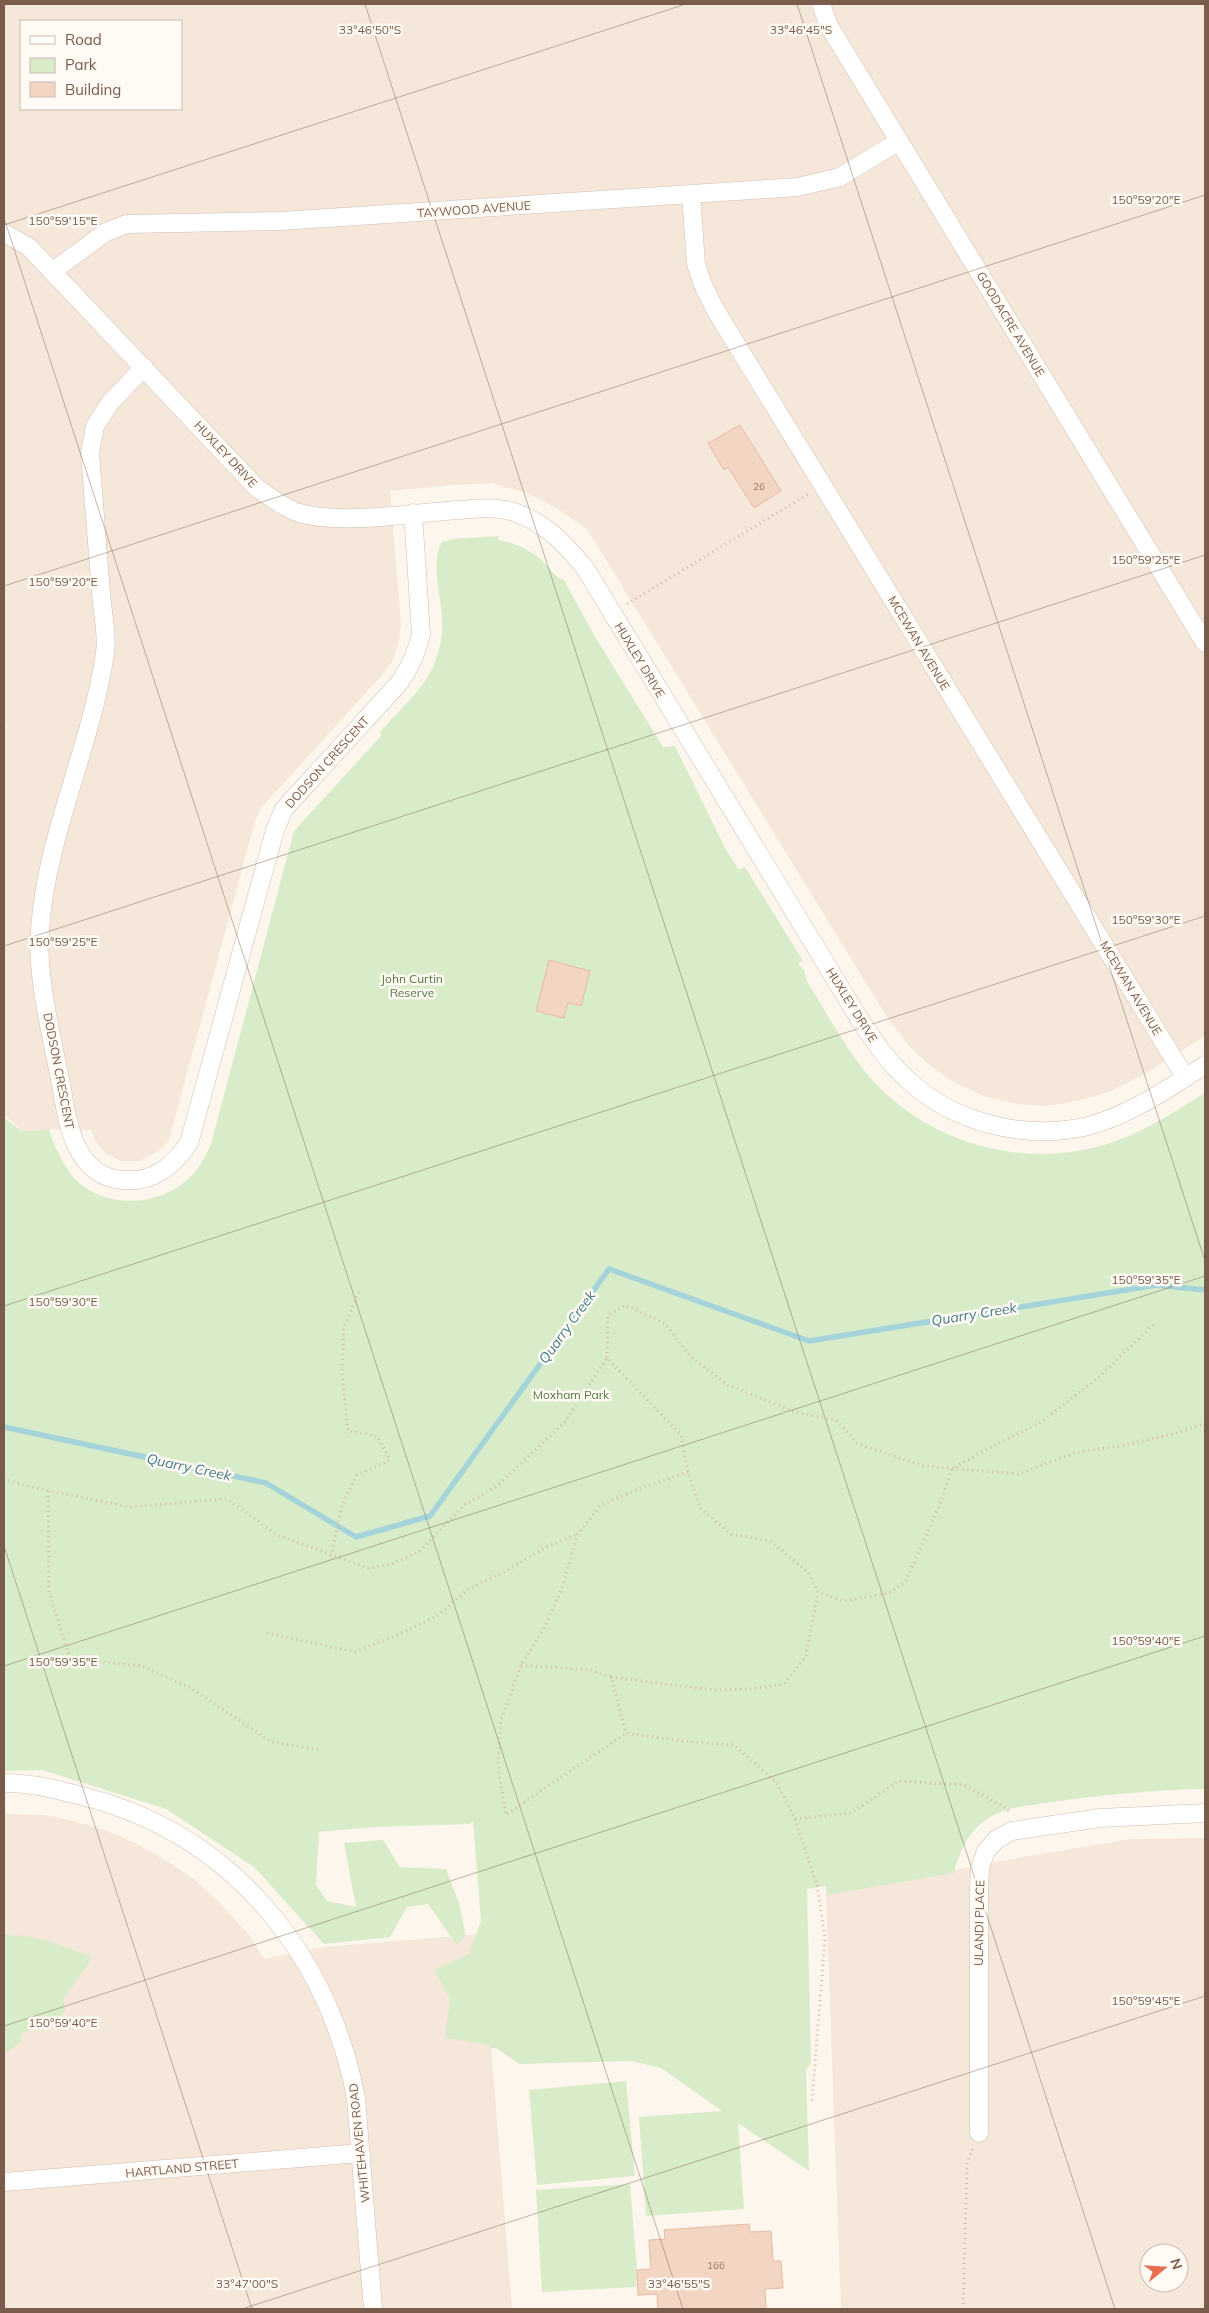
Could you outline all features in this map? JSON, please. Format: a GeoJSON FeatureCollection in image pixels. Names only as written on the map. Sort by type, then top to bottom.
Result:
{"type":"FeatureCollection","features":[{"type":"Feature","properties":{"kind":"street","name":"GOODACRE AVENUE"},"geometry":{"type":"LineString","coordinates":[[821,4],[829,26],[898,141],[1205,643]]}},
{"type":"Feature","properties":{"kind":"street","name":"TAYWOOD AVENUE"},"geometry":{"type":"LineString","coordinates":[[52,272],[106,232],[127,224],[281,221],[690,195],[820,183],[840,177],[898,141]]}},
{"type":"Feature","properties":{"kind":"street","name":"MCEWAN AVENUE"},"geometry":{"type":"LineString","coordinates":[[690,195],[696,264],[703,285],[716,311],[1185,1077]]}},
{"type":"Feature","properties":{"kind":"street","name":"HUXLEY DRIVE"},"geometry":{"type":"LineString","coordinates":[[4,233],[29,247],[257,488],[277,502],[298,512],[339,518],[487,509],[513,511],[538,523],[561,539],[585,568],[860,1020],[882,1053],[908,1080],[939,1102],[968,1118],[1009,1128],[1046,1132],[1088,1126],[1124,1113],[1205,1065]]}},
{"type":"Feature","properties":{"kind":"street","name":"DODSON CRESCENT"},"geometry":{"type":"LineString","coordinates":[[144,367],[110,403],[95,426],[90,454],[105,650],[99,684],[45,887],[40,931],[42,974],[69,1129],[80,1156],[95,1170],[110,1179],[126,1180],[160,1173],[176,1162],[189,1144],[274,830],[284,809],[400,682],[410,667],[417,651],[421,634],[413,513]]}},
{"type":"Feature","properties":{"kind":"street","name":"WHITEHAVEN ROAD"},"geometry":{"type":"LineString","coordinates":[[4,1783],[54,1789],[118,1806],[147,1817],[175,1831],[205,1851],[234,1875],[262,1903],[298,1950],[324,1996],[335,2021],[351,2070],[356,2098],[373,2309]]}},
{"type":"Feature","properties":{"kind":"street","name":"ULANDI PLACE"},"geometry":{"type":"LineString","coordinates":[[979,2133],[980,1868],[986,1851],[997,1839],[1012,1831],[1100,1818],[1205,1813]]}},
{"type":"Feature","properties":{"kind":"street","name":"HARTLAND STREET"},"geometry":{"type":"LineString","coordinates":[[4,2182],[361,2153]]}},
{"type":"Feature","properties":{"kind":"path"},"geometry":{"type":"LineString","coordinates":[[612,613],[823,485]]}},
{"type":"Feature","properties":{"kind":"path"},"geometry":{"type":"LineString","coordinates":[[331,1556],[342,1505],[357,1475],[390,1460],[377,1436],[348,1431],[342,1374],[344,1327],[360,1289]]}},
{"type":"Feature","properties":{"kind":"path"},"geometry":{"type":"LineString","coordinates":[[4,1478],[22,1486],[129,1507],[227,1499],[277,1534],[331,1556],[368,1568],[392,1564],[420,1551],[464,1505],[497,1486],[565,1422],[608,1358],[608,1315],[626,1305],[665,1324],[691,1357],[728,1385],[795,1412],[836,1420],[858,1444],[924,1466],[1018,1474],[1075,1453],[1178,1433],[1205,1423]]}},
{"type":"Feature","properties":{"kind":"path"},"geometry":{"type":"LineString","coordinates":[[818,1592],[843,1602],[889,1593],[906,1581],[937,1512],[952,1469],[1040,1423],[1099,1376],[1154,1323]]}},
{"type":"Feature","properties":{"kind":"path"},"geometry":{"type":"LineString","coordinates":[[521,1665],[590,1670],[611,1677],[714,1690],[752,1689],[784,1684],[806,1656],[818,1592],[808,1572],[770,1541],[731,1534],[700,1508],[688,1472],[680,1435],[608,1358]]}},
{"type":"Feature","properties":{"kind":"path"},"geometry":{"type":"LineString","coordinates":[[688,1472],[641,1488],[601,1505],[578,1534],[557,1599],[543,1630],[521,1665],[501,1720],[498,1765],[506,1815],[626,1733],[681,1741],[734,1745],[777,1783],[795,1818],[817,1885],[825,1939],[812,2101]]}},
{"type":"Feature","properties":{"kind":"path"},"geometry":{"type":"LineString","coordinates":[[48,1491],[49,1592],[70,1659],[142,1666],[189,1687],[272,1742],[320,1750]]}},
{"type":"Feature","properties":{"kind":"path"},"geometry":{"type":"LineString","coordinates":[[267,1632],[355,1652],[437,1616],[467,1590],[508,1570],[546,1547],[578,1534]]}},
{"type":"Feature","properties":{"kind":"path"},"geometry":{"type":"LineString","coordinates":[[611,1677],[626,1733]]}},
{"type":"Feature","properties":{"kind":"path"},"geometry":{"type":"LineString","coordinates":[[795,1818],[851,1813],[899,1781],[964,1785],[1008,1809],[1012,1831]]}},
{"type":"Feature","properties":{"kind":"path"},"geometry":{"type":"LineString","coordinates":[[963,2309],[967,2164],[979,2133]]}},
{"type":"Feature","properties":{"kind":"shaded area"},"geometry":{"type":"Polygon","coordinates":[[[4,4],[1205,4],[1205,1036],[1143,1075],[1109,1092],[1076,1101],[1045,1106],[1018,1104],[987,1097],[953,1082],[927,1063],[909,1046],[887,1017],[587,529],[558,509],[529,494],[492,483],[453,485],[390,491],[401,624],[398,644],[392,661],[382,675],[261,808],[255,821],[169,1140],[157,1152],[140,1161],[121,1161],[106,1154],[95,1141],[91,1130],[49,1129],[25,1133],[4,1115],[4,732],[7,728],[4,720],[4,4]]]}},
{"type":"Feature","properties":{"kind":"shaded area"},"geometry":{"type":"Polygon","coordinates":[[[4,1814],[43,1815],[68,1820],[105,1830],[135,1843],[170,1863],[196,1881],[219,1902],[250,1936],[264,1959],[324,1947],[482,1934],[512,2309],[4,2309],[4,1814]]]}},
{"type":"Feature","properties":{"kind":"shaded area"},"geometry":{"type":"Polygon","coordinates":[[[1205,1838],[1204,2309],[841,2309],[826,1895],[1018,1858],[1132,1839],[1205,1838]]]}},
{"type":"Feature","properties":{"kind":"green space","name":"Moxham Park"},"geometry":{"type":"Polygon","coordinates":[[[498,536],[499,540],[517,545],[534,554],[555,575],[564,580],[594,635],[663,747],[675,746],[725,848],[739,870],[745,867],[803,961],[798,963],[804,970],[807,981],[838,1033],[874,1082],[897,1103],[922,1121],[949,1135],[978,1145],[1008,1152],[1039,1154],[1070,1152],[1114,1142],[1154,1123],[1205,1093],[1205,1789],[1106,1795],[1010,1809],[990,1817],[976,1828],[962,1849],[954,1873],[826,1895],[826,1886],[807,1889],[811,2063],[806,2070],[809,2171],[738,2123],[744,2209],[646,2216],[639,2117],[722,2111],[661,2068],[632,2061],[519,2064],[496,2048],[491,2048],[490,2045],[445,2038],[450,1999],[434,1970],[469,1954],[481,1921],[473,1821],[470,1824],[375,1827],[319,1832],[316,1885],[327,1901],[356,1907],[344,1843],[383,1840],[400,1867],[446,1869],[459,1903],[466,1936],[456,1944],[428,1904],[407,1907],[390,1937],[324,1944],[254,1867],[166,1809],[42,1770],[4,1771],[4,1118],[23,1132],[49,1129],[59,1154],[73,1177],[84,1187],[111,1199],[126,1201],[156,1197],[170,1192],[182,1184],[195,1171],[211,1144],[294,831],[381,736],[380,732],[412,698],[432,669],[442,633],[436,569],[442,542],[453,539],[498,536]]]}},
{"type":"Feature","properties":{"kind":"green space"},"geometry":{"type":"Polygon","coordinates":[[[4,1935],[37,1938],[90,1956],[88,1964],[63,1999],[65,2011],[58,2019],[21,2034],[21,2042],[4,2055],[4,1935]]]}},
{"type":"Feature","properties":{"kind":"green space"},"geometry":{"type":"Polygon","coordinates":[[[626,2081],[635,2176],[537,2185],[529,2090],[626,2081]]]}},
{"type":"Feature","properties":{"kind":"green space"},"geometry":{"type":"Polygon","coordinates":[[[630,2184],[637,2270],[636,2287],[542,2292],[536,2190],[630,2184]]]}},
{"type":"Feature","properties":{"kind":"building"},"geometry":{"type":"Polygon","coordinates":[[[740,425],[781,491],[754,508],[728,467],[724,470],[708,443],[740,425]]]}},
{"type":"Feature","properties":{"kind":"building"},"geometry":{"type":"Polygon","coordinates":[[[549,960],[590,971],[581,1006],[568,1003],[564,1018],[536,1011],[549,960]]]}},
{"type":"Feature","properties":{"kind":"building"},"geometry":{"type":"Polygon","coordinates":[[[749,2224],[750,2232],[771,2231],[773,2261],[781,2261],[783,2288],[765,2289],[766,2309],[658,2309],[657,2294],[638,2295],[637,2270],[651,2269],[649,2240],[665,2239],[664,2230],[749,2224]]]}},
{"type":"Feature","properties":{"kind":"waterway","name":"Quarry Creek"},"geometry":{"type":"LineString","coordinates":[[4,1427],[266,1483],[356,1537],[430,1516],[609,1269],[809,1341],[1157,1285],[1205,1290]]}},
{"type":"Feature","properties":{"kind":"park label","name":"John Curtin Reserve"},"geometry":{"type":"Point","coordinates":[412,985]}}]}
